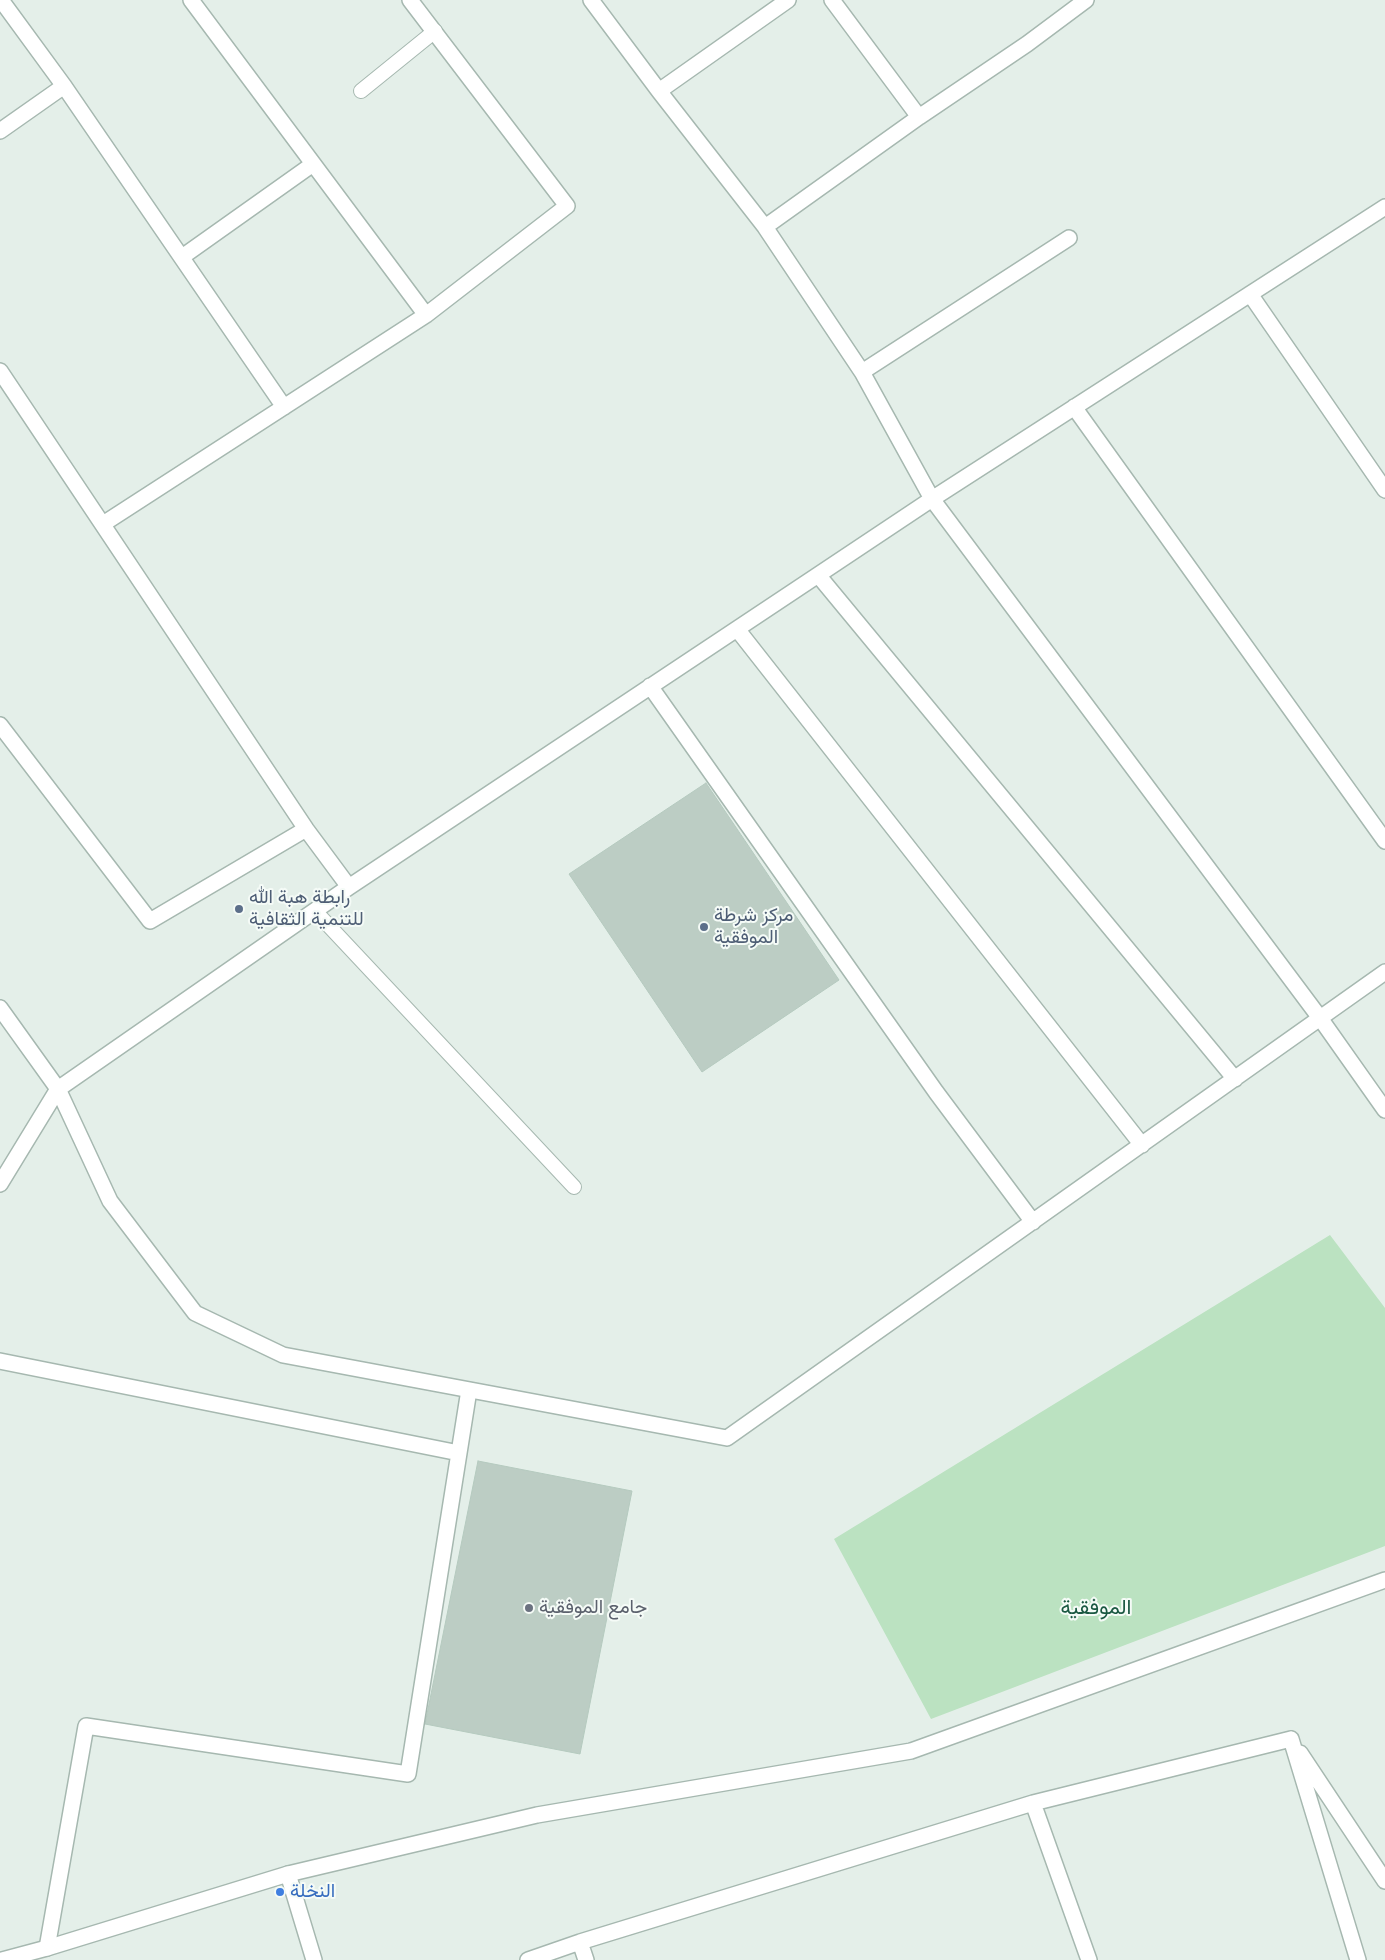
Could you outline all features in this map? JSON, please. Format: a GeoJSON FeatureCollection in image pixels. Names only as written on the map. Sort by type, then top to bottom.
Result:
{"type":"FeatureCollection","features":[{"type":"Feature","properties":{"kind":"street"},"geometry":{"type":"LineString","coordinates":[[1,0],[64,86],[284,407]]}},
{"type":"Feature","properties":{"kind":"street"},"geometry":{"type":"LineString","coordinates":[[191,0],[426,316]]}},
{"type":"Feature","properties":{"kind":"street"},"geometry":{"type":"LineString","coordinates":[[103,524],[426,316],[568,206],[410,0]]}},
{"type":"Feature","properties":{"kind":"street"},"geometry":{"type":"LineString","coordinates":[[591,0],[765,227],[862,372],[932,499],[1320,1018],[1385,1110]]}},
{"type":"Feature","properties":{"kind":"street"},"geometry":{"type":"LineString","coordinates":[[659,91],[788,0]]}},
{"type":"Feature","properties":{"kind":"street"},"geometry":{"type":"LineString","coordinates":[[832,0],[919,117]]}},
{"type":"Feature","properties":{"kind":"street"},"geometry":{"type":"LineString","coordinates":[[765,227],[919,117],[1027,44],[1086,0]]}},
{"type":"Feature","properties":{"kind":"street"},"geometry":{"type":"LineString","coordinates":[[0,131],[64,86]]}},
{"type":"Feature","properties":{"kind":"street"},"geometry":{"type":"LineString","coordinates":[[182,257],[313,164]]}},
{"type":"Feature","properties":{"kind":"street"},"geometry":{"type":"LineString","coordinates":[[0,1184],[58,1089],[349,887],[737,628],[932,499],[1385,207]]}},
{"type":"Feature","properties":{"kind":"street"},"geometry":{"type":"LineString","coordinates":[[862,372],[1069,238]]}},
{"type":"Feature","properties":{"kind":"street"},"geometry":{"type":"LineString","coordinates":[[1250,294],[1385,490]]}},
{"type":"Feature","properties":{"kind":"street"},"geometry":{"type":"LineString","coordinates":[[0,371],[306,829],[349,887]]}},
{"type":"Feature","properties":{"kind":"street"},"geometry":{"type":"LineString","coordinates":[[1074,407],[1385,841]]}},
{"type":"Feature","properties":{"kind":"street"},"geometry":{"type":"LineString","coordinates":[[818,575],[1235,1079]]}},
{"type":"Feature","properties":{"kind":"street"},"geometry":{"type":"LineString","coordinates":[[737,628],[1142,1145]]}},
{"type":"Feature","properties":{"kind":"street"},"geometry":{"type":"LineString","coordinates":[[650,686],[936,1092],[1033,1222]]}},
{"type":"Feature","properties":{"kind":"street"},"geometry":{"type":"LineString","coordinates":[[0,725],[150,921],[306,829]]}},
{"type":"Feature","properties":{"kind":"street"},"geometry":{"type":"LineString","coordinates":[[0,1008],[58,1089],[110,1201],[195,1313],[283,1355],[727,1438],[1385,972]]}},
{"type":"Feature","properties":{"kind":"street"},"geometry":{"type":"LineString","coordinates":[[0,1361],[459,1452]]}},
{"type":"Feature","properties":{"kind":"street"},"geometry":{"type":"LineString","coordinates":[[47,1948],[86,1726],[408,1774],[469,1390]]}},
{"type":"Feature","properties":{"kind":"street"},"geometry":{"type":"LineString","coordinates":[[2,1960],[288,1874],[537,1815],[911,1750],[1385,1580]]}},
{"type":"Feature","properties":{"kind":"street"},"geometry":{"type":"LineString","coordinates":[[528,1960],[580,1942],[1033,1803],[1291,1739]]}},
{"type":"Feature","properties":{"kind":"street"},"geometry":{"type":"LineString","coordinates":[[1291,1739],[1385,1881]]}},
{"type":"Feature","properties":{"kind":"street"},"geometry":{"type":"LineString","coordinates":[[1291,1739],[1358,1960]]}},
{"type":"Feature","properties":{"kind":"street"},"geometry":{"type":"LineString","coordinates":[[1033,1803],[1089,1960]]}},
{"type":"Feature","properties":{"kind":"street"},"geometry":{"type":"LineString","coordinates":[[288,1874],[314,1960]]}},
{"type":"Feature","properties":{"kind":"street"},"geometry":{"type":"LineString","coordinates":[[580,1942],[586,1960]]}},
{"type":"Feature","properties":{"kind":"lane"},"geometry":{"type":"LineString","coordinates":[[361,91],[434,31]]}},
{"type":"Feature","properties":{"kind":"lane"},"geometry":{"type":"LineString","coordinates":[[315,911],[574,1187]]}},
{"type":"Feature","properties":{"kind":"green space"},"geometry":{"type":"Polygon","coordinates":[[[1330,1235],[1385,1308],[1385,1546],[931,1719],[834,1539],[1330,1235]]]}},
{"type":"Feature","properties":{"kind":"building","name":"مركز شرطة الموفقية"},"geometry":{"type":"Polygon","coordinates":[[[706,783],[839,980],[702,1072],[569,874],[706,783]]]}},
{"type":"Feature","properties":{"kind":"building","name":"جامع الموفقية"},"geometry":{"type":"Polygon","coordinates":[[[478,1461],[632,1491],[580,1754],[425,1724],[478,1461]]]}},
{"type":"Feature","properties":{"kind":"place","name":"رابطة هبة الله للتنمية الثقافية"},"geometry":{"type":"Point","coordinates":[239,909]}},
{"type":"Feature","properties":{"kind":"place","name":"مركز شرطة الموفقية"},"geometry":{"type":"Point","coordinates":[704,927]}},
{"type":"Feature","properties":{"kind":"place","name":"جامع الموفقية"},"geometry":{"type":"Point","coordinates":[529,1608]}},
{"type":"Feature","properties":{"kind":"place","name":"النخلة"},"geometry":{"type":"Point","coordinates":[280,1892]}},
{"type":"Feature","properties":{"kind":"district","name":"الموفقية"},"geometry":{"type":"Point","coordinates":[1096,1608]}}]}
